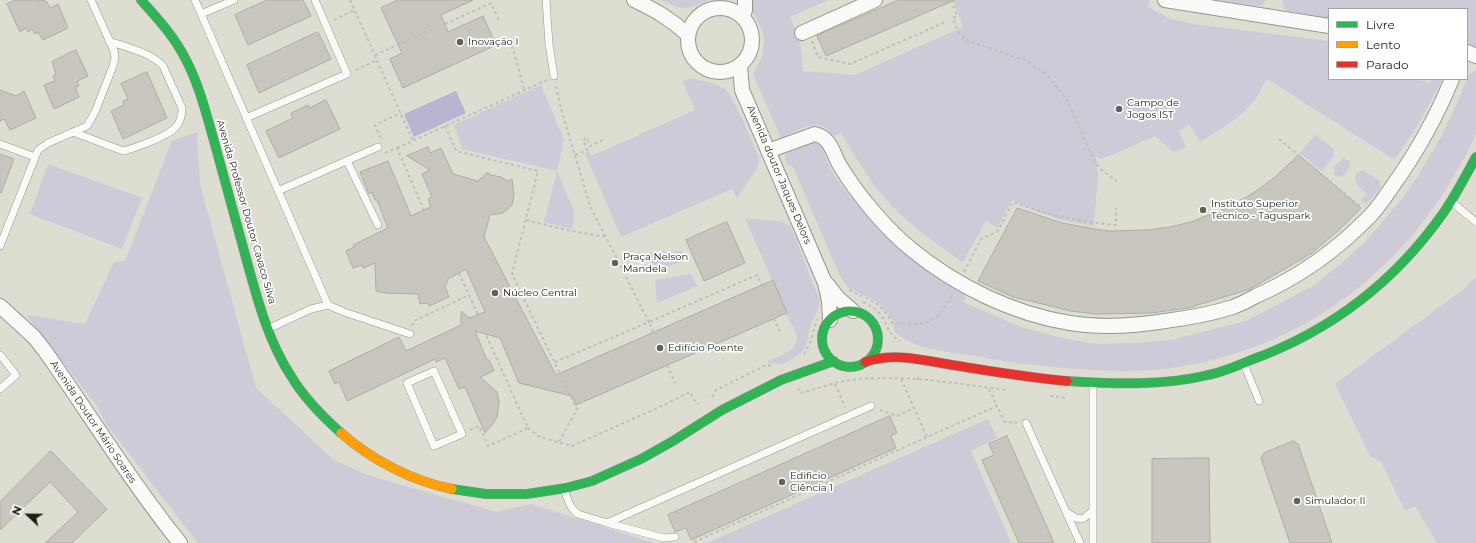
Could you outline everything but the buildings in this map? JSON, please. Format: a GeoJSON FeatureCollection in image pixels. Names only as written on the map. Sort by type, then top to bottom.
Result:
{"type":"FeatureCollection","features":[{"type":"Feature","properties":{"kind":"main road","name":"Avenida Professor Doutor Cavaco Silva"},"geometry":{"type":"LineString","coordinates":[[141,0],[160,22],[184,55],[200,90],[248,267],[268,329],[279,354],[292,377],[322,414],[339,432],[366,452],[396,469],[425,482],[481,493],[511,495],[536,494],[564,489],[596,480],[627,466],[665,446],[729,406],[793,374],[834,362]]}},
{"type":"Feature","properties":{"kind":"main road"},"geometry":{"type":"LineString","coordinates":[[823,340],[826,352],[834,362],[850,366],[892,357],[920,359],[1040,378],[1093,383],[1147,382],[1207,376],[1290,345],[1326,325],[1359,303],[1389,277],[1415,249],[1451,201],[1476,157]]}},
{"type":"Feature","properties":{"kind":"main road"},"geometry":{"type":"LineString","coordinates":[[814,353],[823,340],[826,326],[824,319],[857,306],[861,313],[868,317],[874,324],[877,331],[886,342]]}},
{"type":"Feature","properties":{"kind":"main road"},"geometry":{"type":"LineString","coordinates":[[865,362],[876,349],[878,340],[877,331]]}},
{"type":"Feature","properties":{"kind":"main road"},"geometry":{"type":"LineString","coordinates":[[899,346],[920,359]]}},
{"type":"Feature","properties":{"kind":"main road","name":"Avenida Professor Doutor Cavaco Silva"},"geometry":{"type":"LineString","coordinates":[[793,374],[804,360]]}},
{"type":"Feature","properties":{"kind":"street"},"geometry":{"type":"LineString","coordinates":[[634,0],[675,22],[688,35]]}},
{"type":"Feature","properties":{"kind":"street"},"geometry":{"type":"LineString","coordinates":[[743,16],[746,10],[745,0]]}},
{"type":"Feature","properties":{"kind":"street"},"geometry":{"type":"LineString","coordinates":[[805,32],[875,0]]}},
{"type":"Feature","properties":{"kind":"street"},"geometry":{"type":"LineString","coordinates":[[1166,0],[1328,26]]}},
{"type":"Feature","properties":{"kind":"street"},"geometry":{"type":"LineString","coordinates":[[725,4],[743,16],[751,28],[753,42],[749,55],[740,66],[722,73],[712,72],[703,68],[694,60],[689,50],[688,35],[691,25],[697,17],[712,8],[725,4]]}},
{"type":"Feature","properties":{"kind":"street"},"geometry":{"type":"LineString","coordinates":[[655,10],[680,18],[697,17]]}},
{"type":"Feature","properties":{"kind":"street","name":"Avenida doutor Jaques Delors"},"geometry":{"type":"LineString","coordinates":[[740,66],[742,90],[825,283],[829,301],[824,319]]}},
{"type":"Feature","properties":{"kind":"street"},"geometry":{"type":"LineString","coordinates":[[722,73],[742,90]]}},
{"type":"Feature","properties":{"kind":"street"},"geometry":{"type":"LineString","coordinates":[[768,151],[815,134],[820,135],[826,139],[839,164],[852,184],[892,232],[910,249],[959,282],[1008,305],[1045,318],[1072,323],[1114,325],[1148,324],[1188,318],[1234,306],[1277,287],[1309,268],[1338,246],[1370,216],[1421,145],[1452,80]]}},
{"type":"Feature","properties":{"kind":"street","name":"Avenida doutor Jaques Delors"},"geometry":{"type":"LineString","coordinates":[[825,283],[838,298],[857,306]]}},
{"type":"Feature","properties":{"kind":"street","name":"Avenida Doutor Mário Soares"},"geometry":{"type":"LineString","coordinates":[[0,306],[34,337],[45,351],[132,479],[180,543]]}},
{"type":"Feature","properties":{"kind":"lane"},"geometry":{"type":"LineString","coordinates":[[0,246],[38,150],[48,143],[87,126],[92,120],[113,66],[115,58],[114,50],[91,0]]}},
{"type":"Feature","properties":{"kind":"lane"},"geometry":{"type":"LineString","coordinates":[[195,0],[328,305]]}},
{"type":"Feature","properties":{"kind":"lane"},"geometry":{"type":"LineString","coordinates":[[201,14],[234,0]]}},
{"type":"Feature","properties":{"kind":"lane"},"geometry":{"type":"LineString","coordinates":[[246,118],[347,74],[315,0]]}},
{"type":"Feature","properties":{"kind":"lane"},"geometry":{"type":"LineString","coordinates":[[546,0],[549,44],[554,76]]}},
{"type":"Feature","properties":{"kind":"lane"},"geometry":{"type":"LineString","coordinates":[[73,132],[123,151],[163,136],[175,128],[179,122],[182,114],[182,108],[163,66],[159,61],[150,56],[110,41]]}},
{"type":"Feature","properties":{"kind":"lane"},"geometry":{"type":"LineString","coordinates":[[0,144],[35,157]]}},
{"type":"Feature","properties":{"kind":"lane"},"geometry":{"type":"LineString","coordinates":[[278,191],[381,146]]}},
{"type":"Feature","properties":{"kind":"lane"},"geometry":{"type":"LineString","coordinates":[[347,161],[378,225]]}},
{"type":"Feature","properties":{"kind":"lane"},"geometry":{"type":"LineString","coordinates":[[1451,201],[1476,222]]}},
{"type":"Feature","properties":{"kind":"lane"},"geometry":{"type":"LineString","coordinates":[[268,329],[311,309],[328,305],[344,312],[410,334]]}},
{"type":"Feature","properties":{"kind":"lane"},"geometry":{"type":"LineString","coordinates":[[0,355],[16,375],[0,388]]}},
{"type":"Feature","properties":{"kind":"lane"},"geometry":{"type":"LineString","coordinates":[[1244,363],[1259,401]]}},
{"type":"Feature","properties":{"kind":"lane"},"geometry":{"type":"LineString","coordinates":[[434,371],[462,434],[434,446],[407,383],[427,372],[434,371]]}},
{"type":"Feature","properties":{"kind":"lane"},"geometry":{"type":"LineString","coordinates":[[1093,383],[1093,543]]}},
{"type":"Feature","properties":{"kind":"lane"},"geometry":{"type":"LineString","coordinates":[[607,523],[871,406]]}},
{"type":"Feature","properties":{"kind":"lane"},"geometry":{"type":"LineString","coordinates":[[1026,423],[1080,543]]}},
{"type":"Feature","properties":{"kind":"lane"},"geometry":{"type":"LineString","coordinates":[[564,489],[571,508],[578,514],[664,538],[675,537]]}},
{"type":"Feature","properties":{"kind":"lane"},"geometry":{"type":"LineString","coordinates":[[1066,512],[1076,518],[1083,519],[1093,510]]}},
{"type":"Feature","properties":{"kind":"path"},"geometry":{"type":"LineString","coordinates":[[350,0],[401,113],[412,141]]}},
{"type":"Feature","properties":{"kind":"path"},"geometry":{"type":"LineString","coordinates":[[951,0],[957,16],[953,18],[958,32],[965,40],[1027,61],[1047,75],[1067,100],[1092,156],[1100,169],[1117,181]]}},
{"type":"Feature","properties":{"kind":"path"},"geometry":{"type":"LineString","coordinates":[[445,24],[491,3],[500,22]]}},
{"type":"Feature","properties":{"kind":"path"},"geometry":{"type":"LineString","coordinates":[[326,24],[354,10]]}},
{"type":"Feature","properties":{"kind":"path"},"geometry":{"type":"LineString","coordinates":[[805,32],[818,56],[850,64],[948,21]]}},
{"type":"Feature","properties":{"kind":"path"},"geometry":{"type":"LineString","coordinates":[[375,55],[433,30]]}},
{"type":"Feature","properties":{"kind":"path"},"geometry":{"type":"LineString","coordinates":[[511,46],[524,90]]}},
{"type":"Feature","properties":{"kind":"path"},"geometry":{"type":"LineString","coordinates":[[347,74],[377,60]]}},
{"type":"Feature","properties":{"kind":"path"},"geometry":{"type":"LineString","coordinates":[[381,146],[386,152],[397,148],[554,76],[560,105],[590,206],[653,332]]}},
{"type":"Feature","properties":{"kind":"path"},"geometry":{"type":"LineString","coordinates":[[381,139],[375,125],[401,113]]}},
{"type":"Feature","properties":{"kind":"path"},"geometry":{"type":"LineString","coordinates":[[445,126],[456,151],[538,171],[512,274],[577,409],[559,442]]}},
{"type":"Feature","properties":{"kind":"path"},"geometry":{"type":"LineString","coordinates":[[575,155],[586,150],[583,140],[587,138],[590,146],[603,140]]}},
{"type":"Feature","properties":{"kind":"path"},"geometry":{"type":"LineString","coordinates":[[1279,139],[1358,204]]}},
{"type":"Feature","properties":{"kind":"path"},"geometry":{"type":"LineString","coordinates":[[397,148],[424,210]]}},
{"type":"Feature","properties":{"kind":"path"},"geometry":{"type":"LineString","coordinates":[[844,285],[849,290],[870,299],[881,306],[892,323],[914,324],[929,322],[936,318],[945,309],[981,239],[997,232],[1013,202],[1054,216],[1085,222],[1116,225],[1116,208]]}},
{"type":"Feature","properties":{"kind":"path"},"geometry":{"type":"LineString","coordinates":[[526,220],[571,231],[606,237]]}},
{"type":"Feature","properties":{"kind":"path"},"geometry":{"type":"LineString","coordinates":[[459,273],[479,317]]}},
{"type":"Feature","properties":{"kind":"path"},"geometry":{"type":"LineString","coordinates":[[555,362],[757,275],[761,285]]}},
{"type":"Feature","properties":{"kind":"path"},"geometry":{"type":"LineString","coordinates":[[410,334],[414,321],[469,295]]}},
{"type":"Feature","properties":{"kind":"path"},"geometry":{"type":"LineString","coordinates":[[857,306],[874,308],[879,313],[899,346]]}},
{"type":"Feature","properties":{"kind":"path"},"geometry":{"type":"LineString","coordinates":[[774,318],[781,335]]}},
{"type":"Feature","properties":{"kind":"path"},"geometry":{"type":"LineString","coordinates":[[804,360],[815,323],[824,319]]}},
{"type":"Feature","properties":{"kind":"path"},"geometry":{"type":"LineString","coordinates":[[486,335],[528,428],[540,437],[572,446],[690,392],[694,400],[701,405]]}},
{"type":"Feature","properties":{"kind":"path"},"geometry":{"type":"LineString","coordinates":[[918,380],[920,359]]}},
{"type":"Feature","properties":{"kind":"path"},"geometry":{"type":"LineString","coordinates":[[667,365],[675,383]]}},
{"type":"Feature","properties":{"kind":"path"},"geometry":{"type":"LineString","coordinates":[[709,401],[716,390],[766,365],[778,366]]}},
{"type":"Feature","properties":{"kind":"path"},"geometry":{"type":"LineString","coordinates":[[793,374],[800,393],[849,380],[866,379],[918,380],[1012,391]]}},
{"type":"Feature","properties":{"kind":"path"},"geometry":{"type":"LineString","coordinates":[[901,379],[927,437]]}},
{"type":"Feature","properties":{"kind":"path"},"geometry":{"type":"LineString","coordinates":[[835,384],[849,416]]}},
{"type":"Feature","properties":{"kind":"path"},"geometry":{"type":"LineString","coordinates":[[989,388],[1005,422],[1026,423]]}},
{"type":"Feature","properties":{"kind":"path"},"geometry":{"type":"LineString","coordinates":[[1050,396],[1065,398],[1067,394]]}},
{"type":"Feature","properties":{"kind":"path"},"geometry":{"type":"LineString","coordinates":[[871,406],[896,416],[914,408]]}},
{"type":"Feature","properties":{"kind":"path"},"geometry":{"type":"LineString","coordinates":[[694,542],[997,406]]}},
{"type":"Feature","properties":{"kind":"path"},"geometry":{"type":"LineString","coordinates":[[462,434],[479,426],[488,446],[528,428]]}},
{"type":"Feature","properties":{"kind":"shaded area"},"geometry":{"type":"Polygon","coordinates":[[[661,0],[709,0],[690,7],[680,8],[661,0]]]}},
{"type":"Feature","properties":{"kind":"shaded area"},"geometry":{"type":"Polygon","coordinates":[[[752,0],[828,0],[790,17],[800,39],[803,71],[855,75],[963,27],[953,0],[1150,0],[1148,7],[1168,18],[1193,24],[1328,41],[1328,80],[1420,80],[1430,83],[1431,80],[1442,80],[1416,128],[1397,157],[1393,159],[1267,79],[1256,98],[1245,111],[1230,123],[1200,142],[1190,125],[1179,131],[1186,148],[1173,152],[1155,136],[1101,159],[1096,156],[1098,174],[1094,226],[1062,220],[1040,213],[1012,200],[997,228],[986,221],[963,262],[920,232],[891,205],[860,165],[841,133],[832,137],[827,129],[823,126],[817,125],[798,130],[781,138],[753,74],[762,57],[764,41],[763,32],[753,12],[752,0]]]}},
{"type":"Feature","properties":{"kind":"shaded area"},"geometry":{"type":"Polygon","coordinates":[[[1217,0],[1265,0],[1264,3],[1259,6],[1217,0]]]}},
{"type":"Feature","properties":{"kind":"shaded area"},"geometry":{"type":"Polygon","coordinates":[[[1282,0],[1476,0],[1476,51],[1468,48],[1468,8],[1328,8],[1328,18],[1288,11],[1284,8],[1282,0]]]}},
{"type":"Feature","properties":{"kind":"shaded area"},"geometry":{"type":"Polygon","coordinates":[[[1476,70],[1476,134],[1474,139],[1441,197],[1417,229],[1391,259],[1362,285],[1330,308],[1297,328],[1261,344],[1224,357],[1164,369],[1122,371],[1016,363],[930,349],[901,337],[894,331],[893,321],[881,305],[850,289],[841,278],[792,165],[788,166],[785,157],[789,152],[812,143],[816,142],[820,145],[831,170],[847,193],[870,220],[886,236],[944,282],[967,294],[963,302],[1021,327],[1058,337],[1096,344],[1171,340],[1246,321],[1313,286],[1342,263],[1365,242],[1401,200],[1418,176],[1441,137],[1469,75],[1476,70]]]}},
{"type":"Feature","properties":{"kind":"shaded area"},"geometry":{"type":"Polygon","coordinates":[[[690,79],[712,83],[723,88],[727,92],[737,109],[759,157],[758,167],[737,198],[732,189],[621,237],[585,153],[589,151],[591,156],[695,110],[682,81],[690,79]]]}},
{"type":"Feature","properties":{"kind":"shaded area"},"geometry":{"type":"Polygon","coordinates":[[[541,85],[564,140],[557,171],[462,149],[454,125],[541,85]]]}},
{"type":"Feature","properties":{"kind":"shaded area"},"geometry":{"type":"Polygon","coordinates":[[[456,91],[466,113],[414,137],[404,114],[456,91]]]}},
{"type":"Feature","properties":{"kind":"shaded area"},"geometry":{"type":"Polygon","coordinates":[[[197,132],[200,184],[256,388],[334,460],[367,475],[496,512],[531,504],[654,543],[198,543],[106,424],[97,406],[26,315],[85,324],[114,262],[125,261],[172,141],[197,132]]]}},
{"type":"Feature","properties":{"kind":"shaded area"},"geometry":{"type":"Polygon","coordinates":[[[1315,135],[1333,148],[1334,151],[1333,157],[1322,171],[1300,153],[1315,135]]]}},
{"type":"Feature","properties":{"kind":"shaded area"},"geometry":{"type":"Polygon","coordinates":[[[1343,158],[1348,160],[1351,165],[1344,175],[1338,177],[1334,174],[1334,167],[1343,158]]]}},
{"type":"Feature","properties":{"kind":"shaded area"},"geometry":{"type":"Polygon","coordinates":[[[48,164],[142,198],[122,249],[30,214],[48,164]]]}},
{"type":"Feature","properties":{"kind":"shaded area"},"geometry":{"type":"Polygon","coordinates":[[[1363,170],[1380,181],[1381,184],[1376,194],[1366,204],[1361,200],[1367,194],[1355,180],[1357,173],[1363,170]]]}},
{"type":"Feature","properties":{"kind":"shaded area"},"geometry":{"type":"Polygon","coordinates":[[[557,171],[575,213],[572,229],[544,222],[557,171]]]}},
{"type":"Feature","properties":{"kind":"shaded area"},"geometry":{"type":"Polygon","coordinates":[[[745,218],[781,222],[790,226],[820,301],[803,350],[798,356],[782,364],[768,363],[768,361],[788,352],[793,348],[797,338],[745,218]]]}},
{"type":"Feature","properties":{"kind":"shaded area"},"geometry":{"type":"Polygon","coordinates":[[[682,251],[686,261],[653,270],[649,253],[682,251]]]}},
{"type":"Feature","properties":{"kind":"shaded area"},"geometry":{"type":"Polygon","coordinates":[[[691,274],[697,286],[657,303],[655,280],[691,274]]]}},
{"type":"Feature","properties":{"kind":"shaded area"},"geometry":{"type":"Polygon","coordinates":[[[1476,277],[1476,543],[1437,543],[1415,506],[1405,511],[1381,462],[1370,456],[1335,384],[1465,288],[1476,277]]]}},
{"type":"Feature","properties":{"kind":"shaded area"},"geometry":{"type":"Polygon","coordinates":[[[988,419],[997,438],[971,451],[1011,543],[707,543],[988,419]]]}},
{"type":"Feature","properties":{"kind":"traffic: fast"},"geometry":{"type":"LineString","coordinates":[[141,0],[176,42],[194,78],[202,99],[259,304],[276,348],[283,363],[302,392],[320,413],[341,433]]}},
{"type":"Feature","properties":{"kind":"traffic: fast"},"geometry":{"type":"LineString","coordinates":[[1067,381],[1102,383],[1156,383],[1191,379],[1230,369],[1280,348],[1308,334],[1334,319],[1359,301],[1404,261],[1444,212],[1476,157]]}},
{"type":"Feature","properties":{"kind":"traffic: fast"},"geometry":{"type":"LineString","coordinates":[[850,311],[865,316],[873,324],[878,339],[873,354],[865,362],[850,367],[835,362],[827,354],[822,339],[827,324],[835,316],[850,311]]}},
{"type":"Feature","properties":{"kind":"traffic: fast"},"geometry":{"type":"LineString","coordinates":[[452,489],[486,494],[527,494],[566,488],[592,481],[641,459],[722,410],[781,380],[834,361]]}},
{"type":"Feature","properties":{"kind":"traffic: slow"},"geometry":{"type":"LineString","coordinates":[[341,433],[366,452],[393,468],[422,481],[452,489]]}},
{"type":"Feature","properties":{"kind":"traffic: jam"},"geometry":{"type":"LineString","coordinates":[[865,362],[876,359],[898,357],[1067,381]]}},
{"type":"Feature","properties":{"kind":"place","name":"Inovação I"},"geometry":{"type":"Point","coordinates":[460,42]}},
{"type":"Feature","properties":{"kind":"place","name":"Campo de Jogos IST"},"geometry":{"type":"Point","coordinates":[1119,109]}},
{"type":"Feature","properties":{"kind":"place","name":"Instituto Superior Técnico - Taguspark"},"geometry":{"type":"Point","coordinates":[1203,210]}},
{"type":"Feature","properties":{"kind":"place","name":"Praça Nelson Mandela"},"geometry":{"type":"Point","coordinates":[615,263]}},
{"type":"Feature","properties":{"kind":"place","name":"Núcleo Central"},"geometry":{"type":"Point","coordinates":[495,293]}},
{"type":"Feature","properties":{"kind":"place","name":"Edifício Poente"},"geometry":{"type":"Point","coordinates":[660,348]}},
{"type":"Feature","properties":{"kind":"place","name":"Edificio Ciência 1"},"geometry":{"type":"Point","coordinates":[782,482]}},
{"type":"Feature","properties":{"kind":"place","name":"Simulador II"},"geometry":{"type":"Point","coordinates":[1297,501]}}]}
